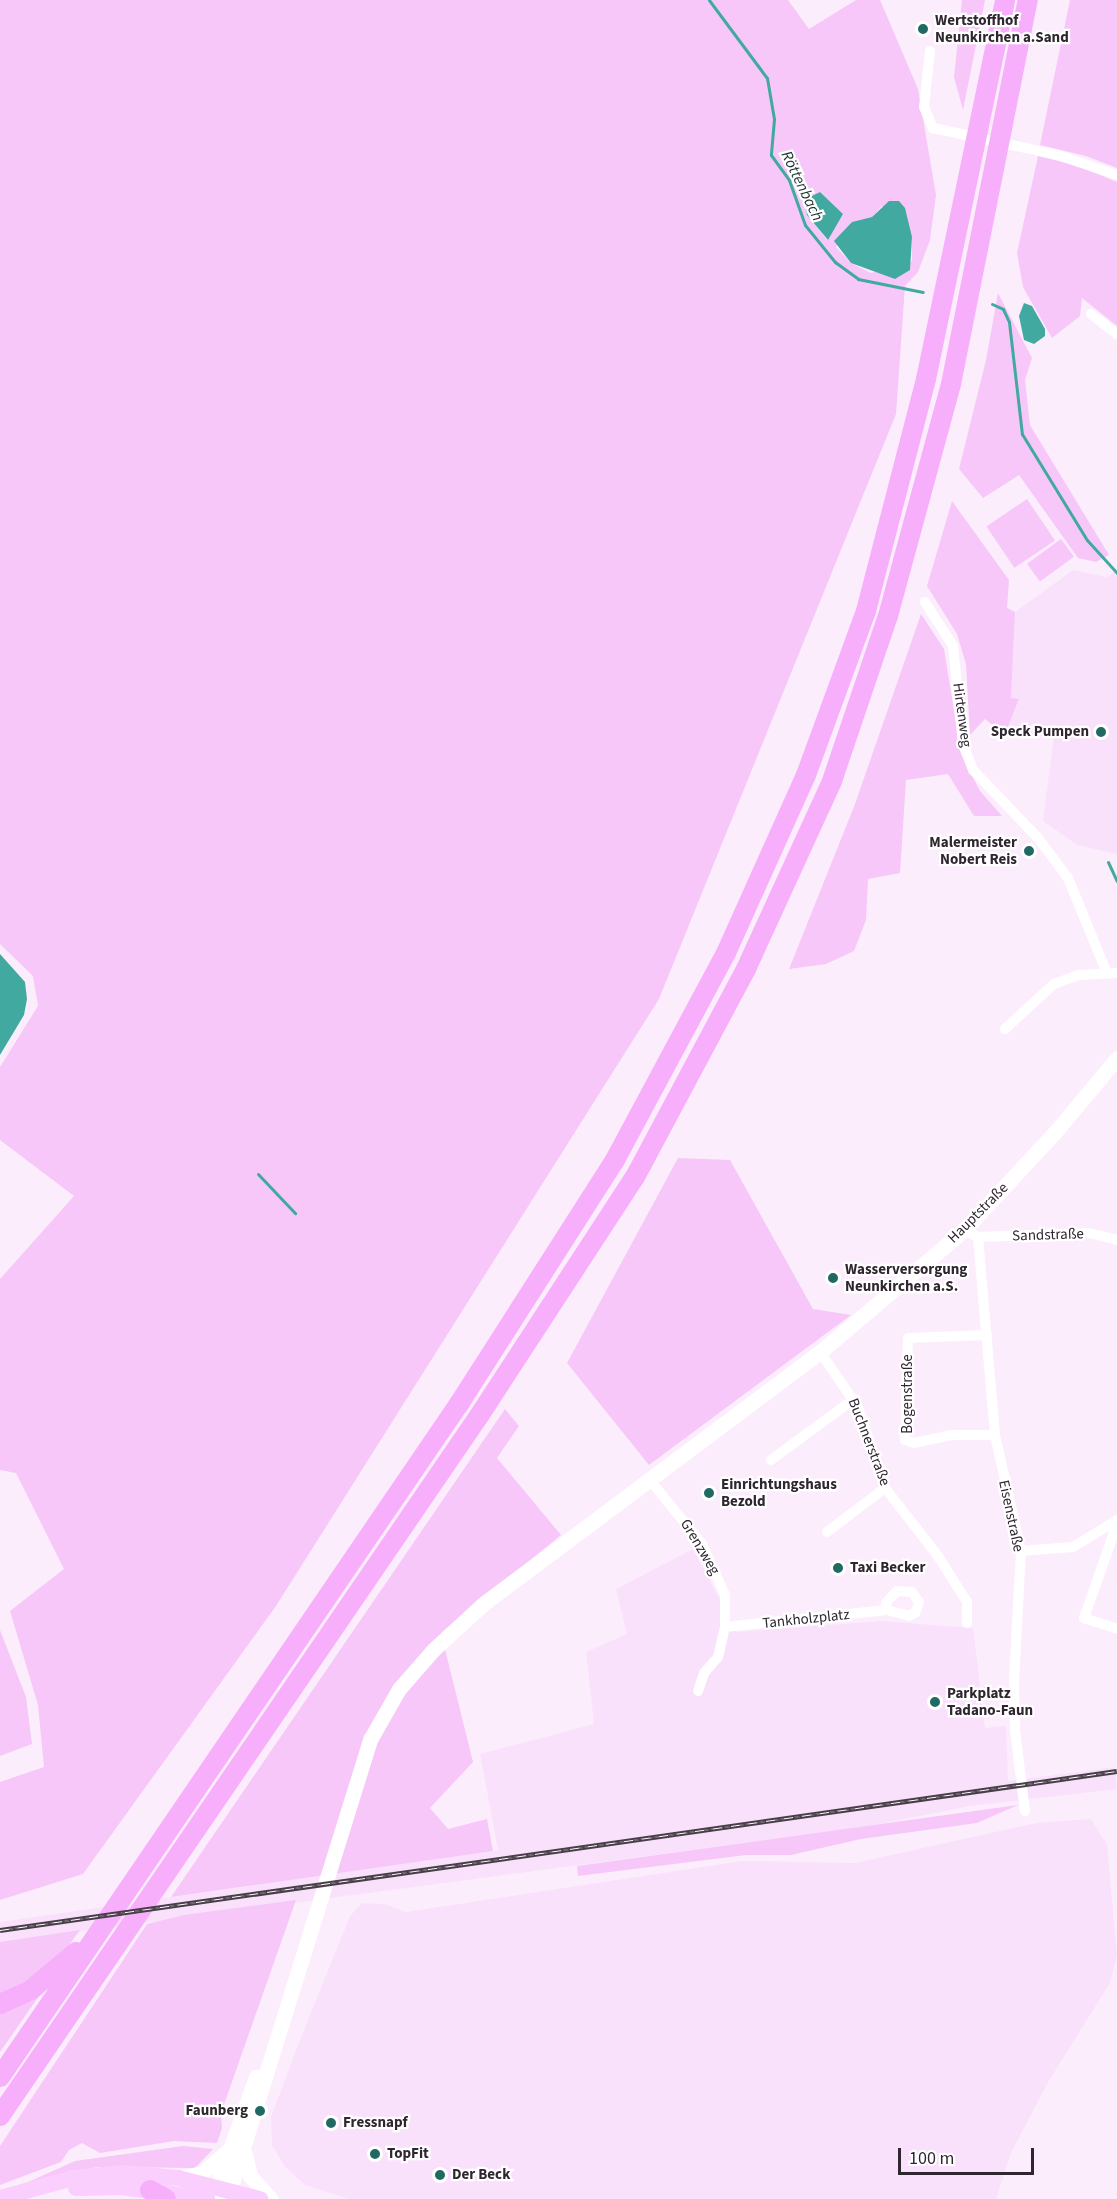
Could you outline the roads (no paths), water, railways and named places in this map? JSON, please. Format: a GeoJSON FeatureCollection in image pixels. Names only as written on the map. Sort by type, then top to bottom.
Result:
{"type":"FeatureCollection","features":[{"type":"Feature","properties":{"kind":"highway"},"geometry":{"type":"LineString","coordinates":[[0,2077],[459,1404],[609,1170],[726,953],[806,775],[866,611],[926,379],[1005,0]]}},
{"type":"Feature","properties":{"kind":"highway"},"geometry":{"type":"LineString","coordinates":[[0,2116],[479,1416],[635,1177],[746,969],[832,781],[888,616],[951,384],[1028,0]]}},
{"type":"Feature","properties":{"kind":"highway"},"geometry":{"type":"LineString","coordinates":[[0,2004],[46,1979],[102,1927]]}},
{"type":"Feature","properties":{"kind":"highway"},"geometry":{"type":"LineString","coordinates":[[0,2123],[13,2097]]}},
{"type":"Feature","properties":{"kind":"main road","name":"Hauptstraße"},"geometry":{"type":"LineString","coordinates":[[219,2195],[239,2148],[298,1947],[308,1931],[371,1738],[399,1689],[433,1650],[483,1604],[820,1352],[964,1230],[1056,1131],[1117,1058]]}},
{"type":"Feature","properties":{"kind":"main road"},"geometry":{"type":"LineString","coordinates":[[178,2178],[202,2173],[239,2148],[250,2176],[271,2199]]}},
{"type":"Feature","properties":{"kind":"main road"},"geometry":{"type":"LineString","coordinates":[[0,2198],[94,2175],[130,2173],[178,2178],[219,2195]]}},
{"type":"Feature","properties":{"kind":"main road"},"geometry":{"type":"LineString","coordinates":[[29,2199],[90,2187],[158,2194],[219,2195],[260,2199]]}},
{"type":"Feature","properties":{"kind":"street"},"geometry":{"type":"LineString","coordinates":[[930,51],[924,107],[933,128],[945,133],[1030,149],[1117,175]]}},
{"type":"Feature","properties":{"kind":"street"},"geometry":{"type":"LineString","coordinates":[[1091,314],[1117,334]]}},
{"type":"Feature","properties":{"kind":"street","name":"Hirtenweg"},"geometry":{"type":"LineString","coordinates":[[925,602],[953,646],[963,744],[973,770],[1038,838],[1068,878],[1112,973]]}},
{"type":"Feature","properties":{"kind":"street"},"geometry":{"type":"LineString","coordinates":[[1005,1029],[1054,984],[1079,975],[1112,973]]}},
{"type":"Feature","properties":{"kind":"street"},"geometry":{"type":"LineString","coordinates":[[964,1230],[978,1237]]}},
{"type":"Feature","properties":{"kind":"street","name":"Sandstraße"},"geometry":{"type":"LineString","coordinates":[[978,1237],[1089,1233],[1117,1240]]}},
{"type":"Feature","properties":{"kind":"street","name":"Eisenstraße"},"geometry":{"type":"LineString","coordinates":[[978,1237],[995,1435],[1021,1551],[1014,1694],[1025,1812]]}},
{"type":"Feature","properties":{"kind":"street","name":"Bogenstraße"},"geometry":{"type":"LineString","coordinates":[[987,1335],[908,1338],[905,1440],[914,1443],[952,1435],[995,1435]]}},
{"type":"Feature","properties":{"kind":"street","name":"Buchnerstraße"},"geometry":{"type":"LineString","coordinates":[[820,1352],[854,1399],[885,1488],[956,1583],[967,1602],[967,1623]]}},
{"type":"Feature","properties":{"kind":"street"},"geometry":{"type":"LineString","coordinates":[[771,1460],[854,1399]]}},
{"type":"Feature","properties":{"kind":"street","name":"Grenzweg"},"geometry":{"type":"LineString","coordinates":[[649,1479],[677,1510],[713,1563],[725,1595],[725,1627],[718,1657],[704,1673],[698,1691]]}},
{"type":"Feature","properties":{"kind":"street"},"geometry":{"type":"LineString","coordinates":[[827,1532],[885,1488]]}},
{"type":"Feature","properties":{"kind":"street"},"geometry":{"type":"LineString","coordinates":[[1021,1551],[1072,1547],[1117,1522]]}},
{"type":"Feature","properties":{"kind":"street"},"geometry":{"type":"LineString","coordinates":[[1117,1522],[1084,1618],[1117,1629]]}},
{"type":"Feature","properties":{"kind":"street","name":"Tankholzplatz"},"geometry":{"type":"LineString","coordinates":[[725,1627],[887,1610]]}},
{"type":"Feature","properties":{"kind":"waterway","name":"Röttenbach"},"geometry":{"type":"LineString","coordinates":[[709,0],[767,78],[774,119],[771,155],[789,180],[805,225],[835,262],[858,279],[923,292]]}},
{"type":"Feature","properties":{"kind":"waterway","name":"Röttenbach"},"geometry":{"type":"LineString","coordinates":[[992,304],[1003,309],[1009,322],[1022,434],[1087,540],[1117,573]]}},
{"type":"Feature","properties":{"kind":"waterway","name":"Röttenbach"},"geometry":{"type":"LineString","coordinates":[[1108,862],[1117,881]]}},
{"type":"Feature","properties":{"kind":"waterway"},"geometry":{"type":"LineString","coordinates":[[258,1174],[295,1213]]}},
{"type":"Feature","properties":{"kind":"railway"},"geometry":{"type":"LineString","coordinates":[[0,1930],[1117,1771]]}},
{"type":"Feature","properties":{"kind":"place","name":"Wertstoffhof Neunkirchen a.Sand"},"geometry":{"type":"Point","coordinates":[923,29]}},
{"type":"Feature","properties":{"kind":"place","name":"Speck Pumpen"},"geometry":{"type":"Point","coordinates":[1101,732]}},
{"type":"Feature","properties":{"kind":"place","name":"Malermeister Nobert Reis"},"geometry":{"type":"Point","coordinates":[1029,851]}},
{"type":"Feature","properties":{"kind":"place","name":"Wasserversorgung Neunkirchen a.S."},"geometry":{"type":"Point","coordinates":[833,1278]}},
{"type":"Feature","properties":{"kind":"place","name":"Einrichtungshaus Bezold"},"geometry":{"type":"Point","coordinates":[709,1493]}},
{"type":"Feature","properties":{"kind":"place","name":"Taxi Becker"},"geometry":{"type":"Point","coordinates":[838,1568]}},
{"type":"Feature","properties":{"kind":"place","name":"Parkplatz Tadano-Faun"},"geometry":{"type":"Point","coordinates":[935,1702]}},
{"type":"Feature","properties":{"kind":"place","name":"Faunberg"},"geometry":{"type":"Point","coordinates":[260,2111]}},
{"type":"Feature","properties":{"kind":"place","name":"Fressnapf"},"geometry":{"type":"Point","coordinates":[331,2123]}},
{"type":"Feature","properties":{"kind":"place","name":"TopFit"},"geometry":{"type":"Point","coordinates":[375,2154]}},
{"type":"Feature","properties":{"kind":"place","name":"Der Beck"},"geometry":{"type":"Point","coordinates":[440,2175]}}]}
